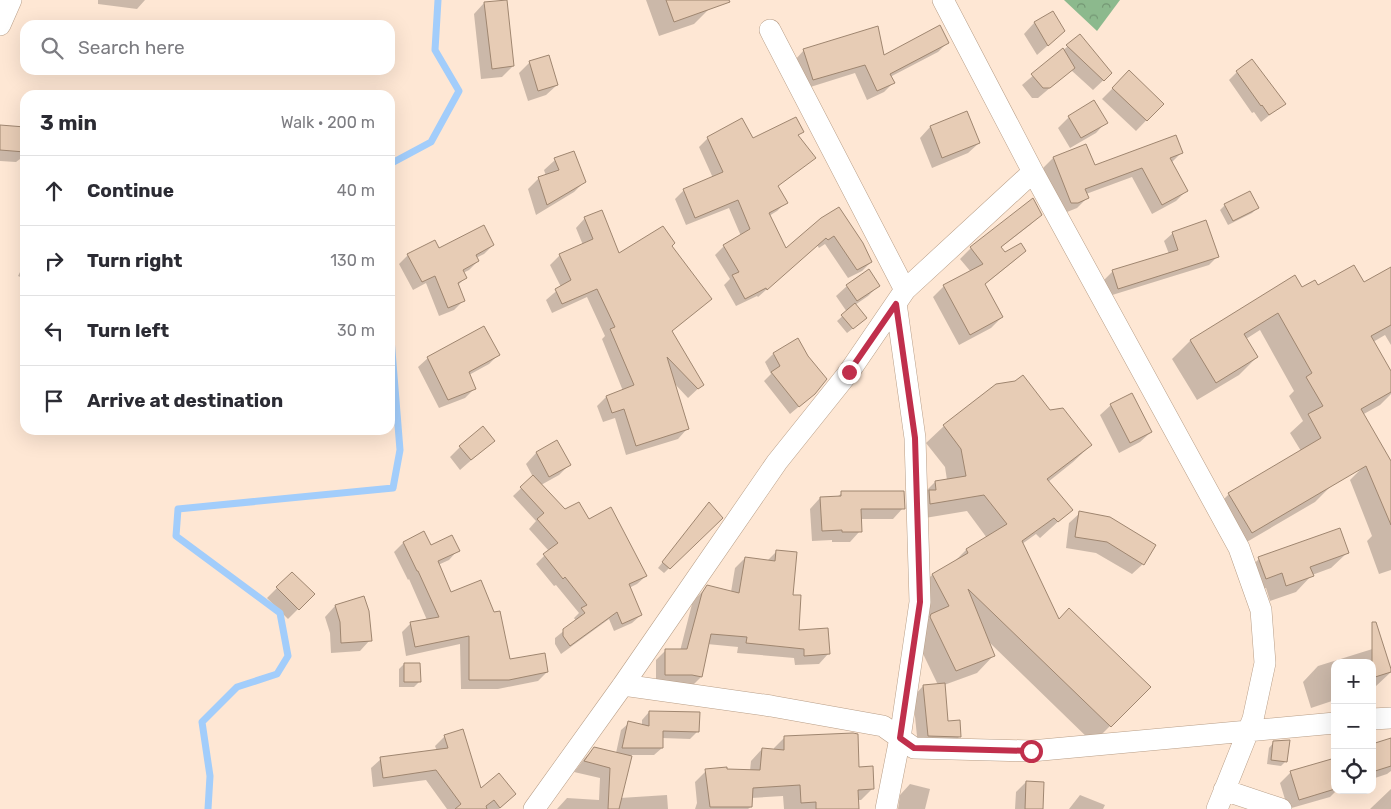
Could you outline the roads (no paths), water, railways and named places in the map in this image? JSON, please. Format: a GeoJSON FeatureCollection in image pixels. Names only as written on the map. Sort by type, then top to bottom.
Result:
{"type":"FeatureCollection","features":[{"type":"Feature","properties":{"kind":"street"},"geometry":{"type":"LineString","coordinates":[[0,24],[11,0]]}},
{"type":"Feature","properties":{"kind":"street"},"geometry":{"type":"LineString","coordinates":[[943,0],[1033,172],[1239,548],[1261,610],[1265,663],[1253,719],[1221,799],[1281,809]]}},
{"type":"Feature","properties":{"kind":"street"},"geometry":{"type":"LineString","coordinates":[[770,30],[901,296],[915,438],[920,602],[900,738],[886,809]]}},
{"type":"Feature","properties":{"kind":"street"},"geometry":{"type":"LineString","coordinates":[[534,809],[623,685],[776,462],[849,372],[901,296],[1033,172]]}},
{"type":"Feature","properties":{"kind":"street"},"geometry":{"type":"LineString","coordinates":[[623,685],[771,706],[883,726],[914,748],[1031,751],[1331,723]]}},
{"type":"Feature","properties":{"kind":"street"},"geometry":{"type":"LineString","coordinates":[[1376,719],[1391,718]]}},
{"type":"Feature","properties":{"kind":"waterway"},"geometry":{"type":"LineString","coordinates":[[395,161],[431,142],[459,91],[435,50],[438,0]]}},
{"type":"Feature","properties":{"kind":"waterway"},"geometry":{"type":"LineString","coordinates":[[208,809],[210,776],[202,722],[237,687],[277,674],[288,656],[280,613],[176,536],[178,509],[393,488],[400,450],[395,388]]}}]}
